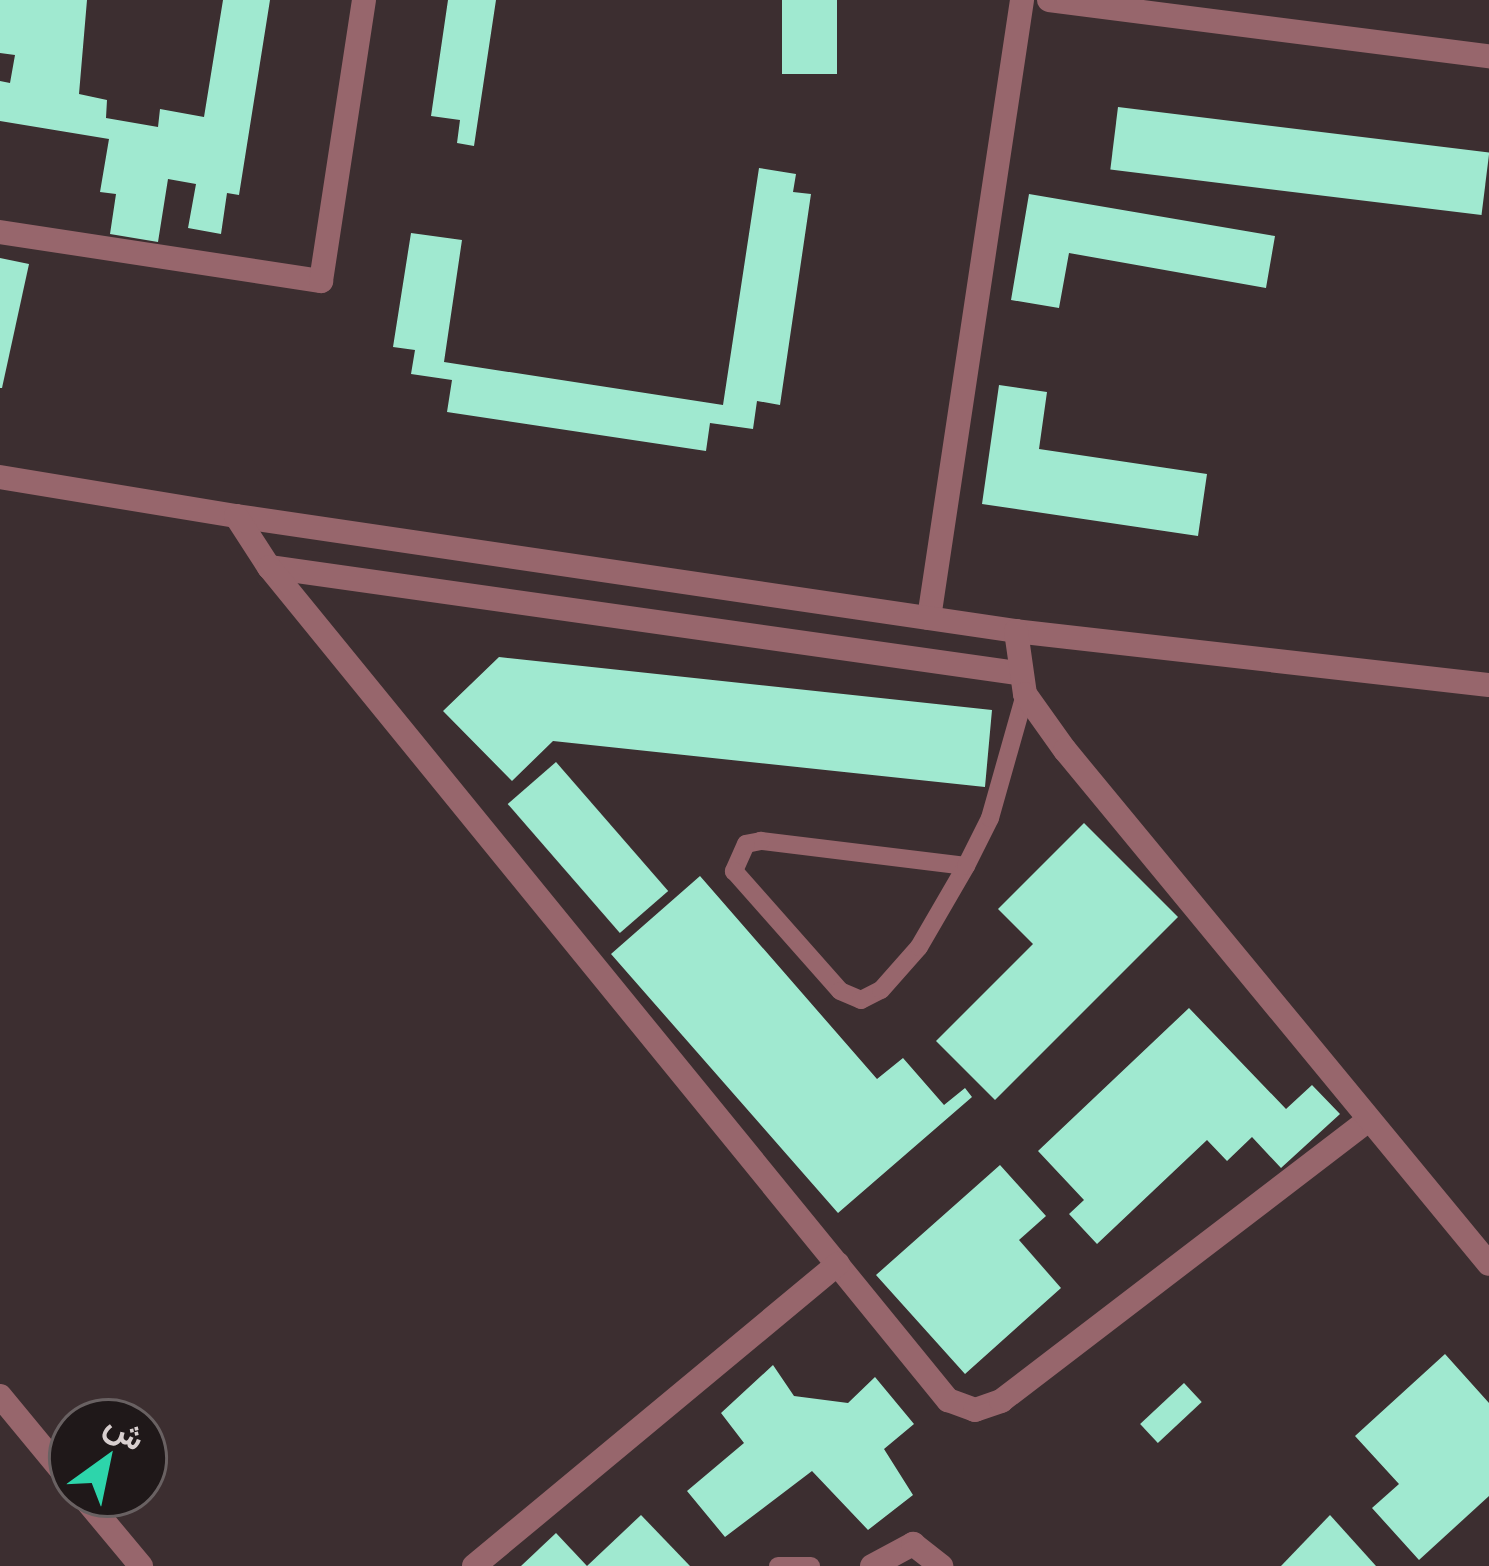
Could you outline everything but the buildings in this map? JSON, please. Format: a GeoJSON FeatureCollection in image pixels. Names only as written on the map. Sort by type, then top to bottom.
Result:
{"type":"FeatureCollection","features":[{"type":"Feature","properties":{"kind":"street"},"geometry":{"type":"LineString","coordinates":[[0,232],[321,281],[364,0]]}},
{"type":"Feature","properties":{"kind":"street"},"geometry":{"type":"LineString","coordinates":[[928,618],[1022,0]]}},
{"type":"Feature","properties":{"kind":"street"},"geometry":{"type":"LineString","coordinates":[[1049,0],[1489,56]]}},
{"type":"Feature","properties":{"kind":"street"},"geometry":{"type":"LineString","coordinates":[[0,477],[1016,631],[1489,685]]}},
{"type":"Feature","properties":{"kind":"street"},"geometry":{"type":"LineString","coordinates":[[236,516],[269,567],[948,1400],[975,1410],[1001,1401],[1369,1120]]}},
{"type":"Feature","properties":{"kind":"street"},"geometry":{"type":"LineString","coordinates":[[269,567],[1021,684]]}},
{"type":"Feature","properties":{"kind":"street"},"geometry":{"type":"LineString","coordinates":[[1016,631],[1021,684],[1489,1264]]}},
{"type":"Feature","properties":{"kind":"street"},"geometry":{"type":"LineString","coordinates":[[474,1566],[838,1264]]}},
{"type":"Feature","properties":{"kind":"street"},"geometry":{"type":"LineString","coordinates":[[0,1396],[48,1454]]}},
{"type":"Feature","properties":{"kind":"street"},"geometry":{"type":"LineString","coordinates":[[101,1518],[141,1566]]}},
{"type":"Feature","properties":{"kind":"street"},"geometry":{"type":"LineString","coordinates":[[872,1566],[913,1544],[941,1566]]}},
{"type":"Feature","properties":{"kind":"lane"},"geometry":{"type":"LineString","coordinates":[[966,866],[761,842],[734,857],[734,871],[840,991],[861,1000],[881,990],[919,947],[966,866],[990,818],[1021,684]]}},
{"type":"Feature","properties":{"kind":"lane"},"geometry":{"type":"LineString","coordinates":[[778,1566],[811,1566]]}}]}
